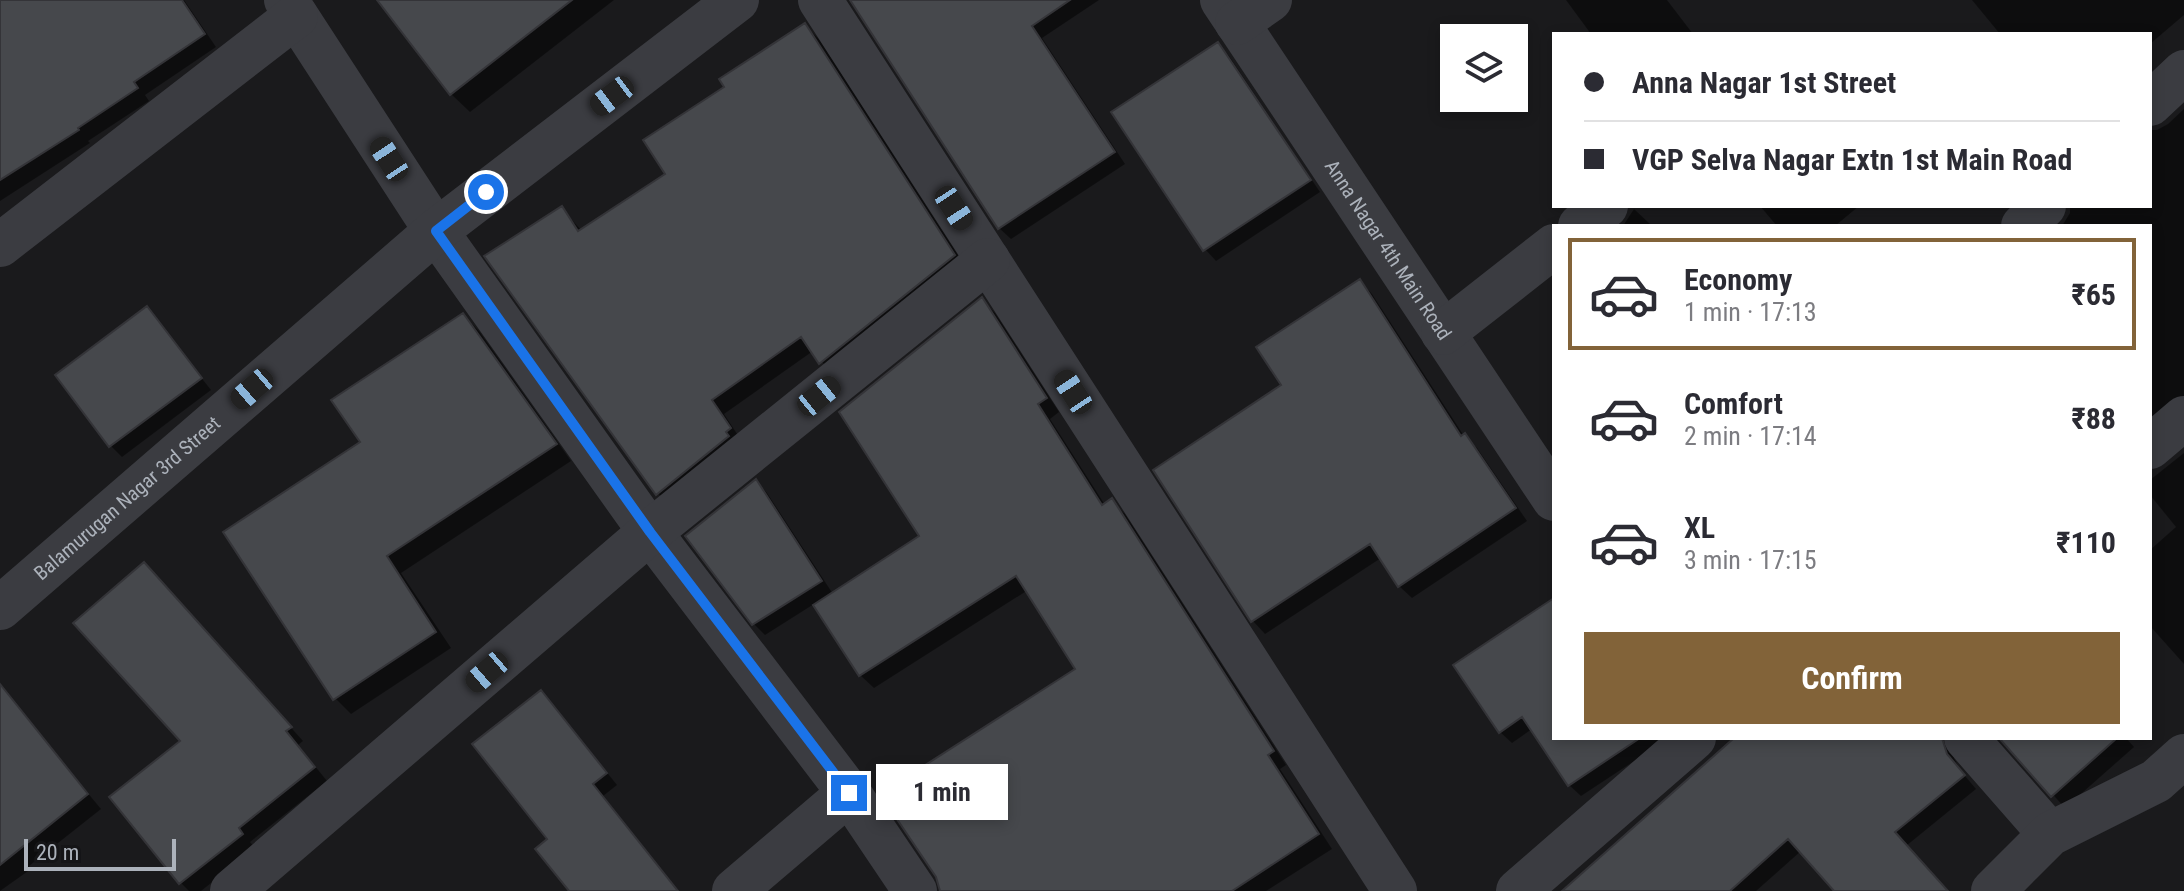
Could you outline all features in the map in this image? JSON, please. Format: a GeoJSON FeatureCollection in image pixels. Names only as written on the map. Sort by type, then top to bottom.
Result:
{"type":"FeatureCollection","features":[{"type":"Feature","properties":{"kind":"street","name":"Balamurugan Nagar 3rd Street"},"geometry":{"type":"LineString","coordinates":[[0,608],[436,231],[737,0]]}},
{"type":"Feature","properties":{"kind":"street"},"geometry":{"type":"LineString","coordinates":[[820,0],[1395,891]]}},
{"type":"Feature","properties":{"kind":"street"},"geometry":{"type":"LineString","coordinates":[[0,245],[291,8],[436,231],[650,532],[849,793],[915,891]]}},
{"type":"Feature","properties":{"kind":"street","name":"Anna Nagar 4th Main Road"},"geometry":{"type":"LineString","coordinates":[[1243,8],[1443,333],[1552,496]]}},
{"type":"Feature","properties":{"kind":"street"},"geometry":{"type":"LineString","coordinates":[[2152,102],[2184,72]]}},
{"type":"Feature","properties":{"kind":"street"},"geometry":{"type":"LineString","coordinates":[[1583,224],[1603,208]]}},
{"type":"Feature","properties":{"kind":"street"},"geometry":{"type":"LineString","coordinates":[[2025,224],[2042,208]]}},
{"type":"Feature","properties":{"kind":"street"},"geometry":{"type":"LineString","coordinates":[[1443,333],[1552,248]]}},
{"type":"Feature","properties":{"kind":"street"},"geometry":{"type":"LineString","coordinates":[[232,891],[650,532],[988,260]]}},
{"type":"Feature","properties":{"kind":"street"},"geometry":{"type":"LineString","coordinates":[[2152,445],[2184,418]]}},
{"type":"Feature","properties":{"kind":"street"},"geometry":{"type":"LineString","coordinates":[[1518,891],[1692,740]]}},
{"type":"Feature","properties":{"kind":"street"},"geometry":{"type":"LineString","coordinates":[[1968,740],[2050,834]]}},
{"type":"Feature","properties":{"kind":"street"},"geometry":{"type":"LineString","coordinates":[[1993,891],[2050,834],[2156,781],[2184,756]]}},
{"type":"Feature","properties":{"kind":"street"},"geometry":{"type":"LineString","coordinates":[[734,891],[849,793]]}},
{"type":"Feature","properties":{"kind":"building"},"geometry":{"type":"Polygon","coordinates":[[[0,0],[182,0],[205,34],[134,82],[138,88],[0,180],[0,0]]]}},
{"type":"Feature","properties":{"kind":"building"},"geometry":{"type":"Polygon","coordinates":[[[377,0],[572,0],[450,95],[377,0]]]}},
{"type":"Feature","properties":{"kind":"building"},"geometry":{"type":"Polygon","coordinates":[[[850,0],[1070,0],[1032,26],[1115,152],[998,229],[850,0]]]}},
{"type":"Feature","properties":{"kind":"building"},"geometry":{"type":"Polygon","coordinates":[[[805,23],[955,255],[819,364],[801,337],[712,400],[731,428],[726,432],[729,436],[656,495],[484,256],[562,206],[578,231],[665,174],[643,140],[724,87],[719,79],[805,23]]]}},
{"type":"Feature","properties":{"kind":"building"},"geometry":{"type":"Polygon","coordinates":[[[1218,42],[1311,180],[1203,251],[1111,112],[1218,42]]]}},
{"type":"Feature","properties":{"kind":"building"},"geometry":{"type":"Polygon","coordinates":[[[1360,279],[1461,436],[1465,433],[1516,508],[1398,587],[1370,544],[1251,622],[1153,470],[1281,385],[1256,347],[1360,279]]]}},
{"type":"Feature","properties":{"kind":"building"},"geometry":{"type":"Polygon","coordinates":[[[982,297],[1047,398],[1038,404],[1102,505],[1112,498],[1274,751],[1268,755],[1319,834],[1232,891],[940,891],[936,877],[880,794],[1075,669],[1016,576],[859,676],[813,605],[919,536],[839,412],[982,297]]]}},
{"type":"Feature","properties":{"kind":"building"},"geometry":{"type":"Polygon","coordinates":[[[147,306],[202,378],[109,447],[55,375],[147,306]]]}},
{"type":"Feature","properties":{"kind":"building"},"geometry":{"type":"Polygon","coordinates":[[[463,313],[557,444],[387,556],[436,632],[333,700],[223,532],[360,442],[331,400],[463,313]]]}},
{"type":"Feature","properties":{"kind":"building"},"geometry":{"type":"Polygon","coordinates":[[[756,479],[822,581],[752,625],[685,536],[756,479]]]}},
{"type":"Feature","properties":{"kind":"building"},"geometry":{"type":"Polygon","coordinates":[[[144,562],[292,727],[286,731],[315,767],[239,828],[243,834],[179,884],[109,797],[180,741],[73,623],[144,562]]]}},
{"type":"Feature","properties":{"kind":"building"},"geometry":{"type":"Polygon","coordinates":[[[1552,599],[1552,740],[1637,740],[1568,786],[1522,717],[1499,733],[1453,665],[1552,599]]]}},
{"type":"Feature","properties":{"kind":"building"},"geometry":{"type":"Polygon","coordinates":[[[0,684],[88,794],[0,865],[0,684]]]}},
{"type":"Feature","properties":{"kind":"building"},"geometry":{"type":"Polygon","coordinates":[[[541,690],[607,773],[593,784],[678,891],[569,891],[535,849],[547,839],[472,744],[541,690]]]}},
{"type":"Feature","properties":{"kind":"building"},"geometry":{"type":"Polygon","coordinates":[[[1732,740],[1943,740],[1947,754],[1965,775],[1895,832],[1948,891],[1834,891],[1788,839],[1730,891],[1562,891],[1732,740]]]}},
{"type":"Feature","properties":{"kind":"building"},"geometry":{"type":"Polygon","coordinates":[[[2001,740],[2115,740],[2051,797],[2001,740]]]}},
{"type":"Feature","properties":{"kind":"route"},"geometry":{"type":"LineString","coordinates":[[486,192],[436,231],[650,532],[849,793]]}}]}
